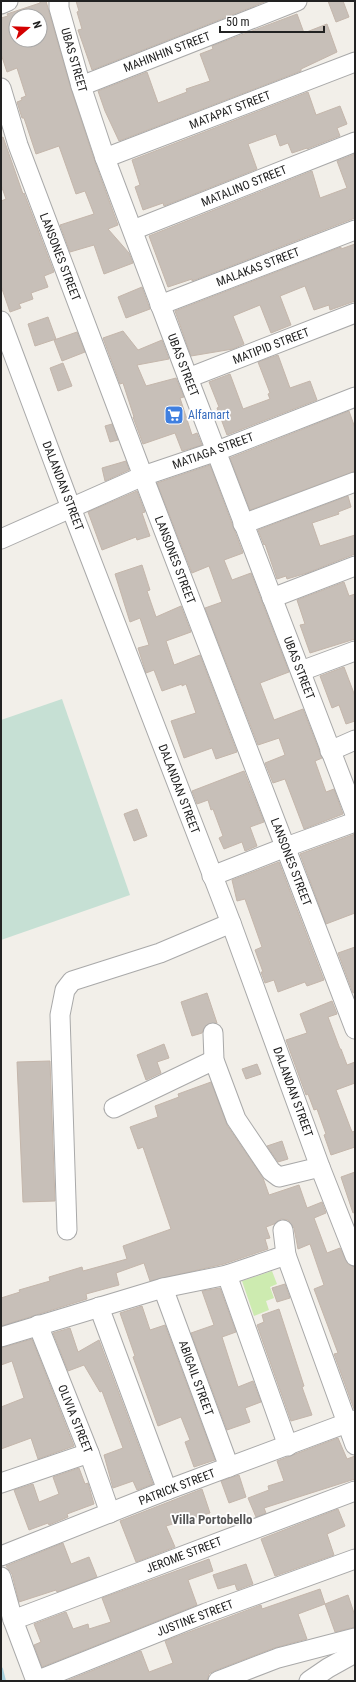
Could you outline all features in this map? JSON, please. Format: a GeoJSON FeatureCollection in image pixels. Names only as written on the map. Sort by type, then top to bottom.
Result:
{"type":"FeatureCollection","features":[{"type":"Feature","properties":{"kind":"street"},"geometry":{"type":"LineString","coordinates":[[1,4],[8,1]]}},
{"type":"Feature","properties":{"kind":"street","name":"UBAS STREET"},"geometry":{"type":"LineString","coordinates":[[58,1],[81,86],[105,158],[217,451],[243,524],[355,814]]}},
{"type":"Feature","properties":{"kind":"street","name":"MAHINHIN STREET"},"geometry":{"type":"LineString","coordinates":[[81,86],[297,1]]}},
{"type":"Feature","properties":{"kind":"street","name":"MATAPAT STREET"},"geometry":{"type":"LineString","coordinates":[[105,158],[355,62]]}},
{"type":"Feature","properties":{"kind":"street","name":"LANSONES STREET"},"geometry":{"type":"LineString","coordinates":[[1,88],[18,145],[355,1029]]}},
{"type":"Feature","properties":{"kind":"street","name":"MATALINO STREET"},"geometry":{"type":"LineString","coordinates":[[133,230],[355,142]]}},
{"type":"Feature","properties":{"kind":"street","name":"MALAKAS STREET"},"geometry":{"type":"LineString","coordinates":[[160,305],[355,230]]}},
{"type":"Feature","properties":{"kind":"street","name":"MATIPID STREET"},"geometry":{"type":"LineString","coordinates":[[188,378],[355,313]]}},
{"type":"Feature","properties":{"kind":"street","name":"DALANDAN STREET"},"geometry":{"type":"LineString","coordinates":[[1,321],[71,508],[231,922],[320,1167],[354,1249]]}},
{"type":"Feature","properties":{"kind":"street","name":"MATIAGA STREET"},"geometry":{"type":"LineString","coordinates":[[1,540],[143,476],[217,451],[355,397]]}},
{"type":"Feature","properties":{"kind":"street"},"geometry":{"type":"LineString","coordinates":[[243,524],[355,482]]}},
{"type":"Feature","properties":{"kind":"street"},"geometry":{"type":"LineString","coordinates":[[272,598],[355,566]]}},
{"type":"Feature","properties":{"kind":"street"},"geometry":{"type":"LineString","coordinates":[[301,671],[355,651]]}},
{"type":"Feature","properties":{"kind":"street"},"geometry":{"type":"LineString","coordinates":[[330,751],[355,740]]}},
{"type":"Feature","properties":{"kind":"street"},"geometry":{"type":"LineString","coordinates":[[212,876],[355,822]]}},
{"type":"Feature","properties":{"kind":"street"},"geometry":{"type":"LineString","coordinates":[[67,1230],[60,1015],[65,990],[72,981],[160,953],[231,922]]}},
{"type":"Feature","properties":{"kind":"street"},"geometry":{"type":"LineString","coordinates":[[213,1033],[214,1060],[236,1119],[271,1171],[279,1177],[320,1167]]}},
{"type":"Feature","properties":{"kind":"street"},"geometry":{"type":"LineString","coordinates":[[114,1108],[214,1060]]}},
{"type":"Feature","properties":{"kind":"street"},"geometry":{"type":"LineString","coordinates":[[283,1230],[286,1255],[351,1422],[355,1445]]}},
{"type":"Feature","properties":{"kind":"street"},"geometry":{"type":"LineString","coordinates":[[1,1337],[163,1288],[226,1275],[286,1255]]}},
{"type":"Feature","properties":{"kind":"street"},"geometry":{"type":"LineString","coordinates":[[226,1275],[288,1446]]}},
{"type":"Feature","properties":{"kind":"street","name":"ABIGAIL STREET"},"geometry":{"type":"LineString","coordinates":[[163,1288],[229,1468]]}},
{"type":"Feature","properties":{"kind":"street"},"geometry":{"type":"LineString","coordinates":[[99,1307],[168,1490]]}},
{"type":"Feature","properties":{"kind":"street","name":"OLIVIA STREET"},"geometry":{"type":"LineString","coordinates":[[38,1325],[89,1453],[110,1513]]}},
{"type":"Feature","properties":{"kind":"street","name":"PATRICK STREET"},"geometry":{"type":"LineString","coordinates":[[1,1556],[168,1490],[351,1422]]}},
{"type":"Feature","properties":{"kind":"street"},"geometry":{"type":"LineString","coordinates":[[1,1483],[89,1453]]}},
{"type":"Feature","properties":{"kind":"street","name":"JEROME STREET"},"geometry":{"type":"LineString","coordinates":[[13,1620],[355,1491]]}},
{"type":"Feature","properties":{"kind":"street","name":"JUSTINE STREET"},"geometry":{"type":"LineString","coordinates":[[36,1681],[206,1613],[355,1559]]}},
{"type":"Feature","properties":{"kind":"street"},"geometry":{"type":"LineString","coordinates":[[1,1577],[13,1620],[36,1681]]}},
{"type":"Feature","properties":{"kind":"street"},"geometry":{"type":"LineString","coordinates":[[218,1681],[278,1658],[355,1638]]}},
{"type":"Feature","properties":{"kind":"street"},"geometry":{"type":"LineString","coordinates":[[309,1681],[355,1652]]}},
{"type":"Feature","properties":{"kind":"green space"},"geometry":{"type":"Polygon","coordinates":[[[62,699],[130,895],[1,940],[1,720],[62,699]]]}},
{"type":"Feature","properties":{"kind":"green space"},"geometry":{"type":"Polygon","coordinates":[[[272,1271],[277,1284],[270,1287],[274,1298],[266,1301],[269,1310],[254,1316],[242,1281],[272,1271]]]}},
{"type":"Feature","properties":{"kind":"building"},"geometry":{"type":"Polygon","coordinates":[[[40,1],[46,1],[48,8],[25,8],[40,3],[40,1]]]}},
{"type":"Feature","properties":{"kind":"building"},"geometry":{"type":"Polygon","coordinates":[[[76,1],[267,1],[92,70],[78,30],[82,29],[77,12],[79,11],[76,1]]]}},
{"type":"Feature","properties":{"kind":"building"},"geometry":{"type":"Polygon","coordinates":[[[328,1],[343,1],[349,17],[336,22],[328,1]]]}},
{"type":"Feature","properties":{"kind":"building"},"geometry":{"type":"Polygon","coordinates":[[[48,8],[71,89],[118,225],[108,229],[129,253],[133,263],[104,274],[94,245],[70,252],[60,225],[94,214],[85,191],[76,194],[59,146],[36,154],[17,102],[26,96],[17,68],[7,72],[1,54],[1,18],[8,16],[8,48],[48,48],[48,8]]]}},
{"type":"Feature","properties":{"kind":"building"},"geometry":{"type":"Polygon","coordinates":[[[297,14],[304,33],[327,24],[337,52],[301,69],[301,71],[119,141],[105,111],[98,91],[147,72],[158,103],[187,92],[186,89],[210,81],[200,54],[213,49],[212,46],[297,14]]]}},
{"type":"Feature","properties":{"kind":"building"},"geometry":{"type":"Polygon","coordinates":[[[308,92],[316,115],[340,106],[347,124],[337,128],[340,136],[307,149],[292,153],[288,143],[280,146],[276,134],[248,144],[257,169],[164,206],[163,203],[143,210],[135,187],[140,185],[132,160],[308,92]]]}},
{"type":"Feature","properties":{"kind":"building"},"geometry":{"type":"Polygon","coordinates":[[[3,137],[23,194],[24,193],[54,272],[44,276],[48,287],[31,293],[33,299],[19,304],[21,308],[10,312],[1,286],[1,201],[6,199],[1,185],[1,138],[3,137]]]}},
{"type":"Feature","properties":{"kind":"building"},"geometry":{"type":"Polygon","coordinates":[[[355,154],[355,218],[192,281],[192,279],[168,287],[149,236],[312,171],[320,198],[347,188],[337,161],[355,154]]]}},
{"type":"Feature","properties":{"kind":"building"},"geometry":{"type":"Polygon","coordinates":[[[355,244],[355,301],[330,310],[329,305],[314,310],[305,286],[280,296],[291,325],[271,333],[260,305],[233,316],[244,344],[233,349],[191,356],[175,311],[341,247],[341,249],[355,244]]]}},
{"type":"Feature","properties":{"kind":"building"},"geometry":{"type":"Polygon","coordinates":[[[142,287],[150,309],[126,318],[118,297],[142,287]]]}},
{"type":"Feature","properties":{"kind":"building"},"geometry":{"type":"Polygon","coordinates":[[[48,317],[56,339],[35,346],[28,324],[48,317]]]}},
{"type":"Feature","properties":{"kind":"building"},"geometry":{"type":"Polygon","coordinates":[[[123,331],[138,350],[162,340],[169,359],[137,365],[146,386],[176,378],[184,397],[180,398],[192,435],[197,433],[202,445],[182,451],[175,433],[143,444],[123,383],[120,384],[103,338],[123,331]]]}},
{"type":"Feature","properties":{"kind":"building"},"geometry":{"type":"Polygon","coordinates":[[[77,332],[85,352],[62,361],[54,340],[77,332]]]}},
{"type":"Feature","properties":{"kind":"building"},"geometry":{"type":"Polygon","coordinates":[[[278,355],[290,388],[310,381],[317,400],[227,435],[217,408],[219,407],[209,382],[230,374],[243,409],[270,399],[268,394],[270,393],[258,362],[278,355]]]}},
{"type":"Feature","properties":{"kind":"building"},"geometry":{"type":"Polygon","coordinates":[[[63,363],[72,386],[58,391],[50,368],[63,363]]]}},
{"type":"Feature","properties":{"kind":"building"},"geometry":{"type":"Polygon","coordinates":[[[349,411],[355,428],[355,471],[250,510],[230,458],[349,411]]]}},
{"type":"Feature","properties":{"kind":"building"},"geometry":{"type":"Polygon","coordinates":[[[112,424],[118,440],[110,442],[105,426],[112,424]]]}},
{"type":"Feature","properties":{"kind":"building"},"geometry":{"type":"Polygon","coordinates":[[[126,461],[129,470],[105,481],[102,468],[126,461]]]}},
{"type":"Feature","properties":{"kind":"building"},"geometry":{"type":"Polygon","coordinates":[[[210,465],[243,553],[224,560],[232,580],[251,573],[289,672],[260,683],[274,720],[303,709],[322,758],[315,761],[326,792],[334,789],[343,814],[304,829],[285,779],[273,783],[265,763],[285,755],[279,738],[258,745],[205,608],[222,602],[209,566],[192,573],[157,483],[210,465]]]}},
{"type":"Feature","properties":{"kind":"building"},"geometry":{"type":"Polygon","coordinates":[[[137,491],[145,512],[142,513],[150,536],[137,540],[136,537],[102,550],[88,512],[137,491]]]}},
{"type":"Feature","properties":{"kind":"building"},"geometry":{"type":"Polygon","coordinates":[[[348,496],[351,507],[338,512],[339,514],[312,523],[320,546],[355,535],[355,554],[307,573],[287,579],[286,576],[277,579],[265,544],[264,545],[258,530],[348,496]]]}},
{"type":"Feature","properties":{"kind":"building"},"geometry":{"type":"Polygon","coordinates":[[[142,565],[150,590],[147,591],[156,617],[181,606],[191,632],[166,641],[174,665],[200,655],[237,752],[216,759],[212,748],[184,758],[171,721],[196,713],[186,684],[162,691],[154,670],[146,673],[138,648],[149,645],[140,618],[130,622],[115,574],[142,565]]]}},
{"type":"Feature","properties":{"kind":"building"},"geometry":{"type":"Polygon","coordinates":[[[344,582],[349,596],[355,594],[355,639],[310,653],[300,625],[305,624],[297,600],[344,582]]]}},
{"type":"Feature","properties":{"kind":"building"},"geometry":{"type":"Polygon","coordinates":[[[344,667],[355,696],[355,721],[346,724],[339,705],[332,708],[320,676],[344,667]]]}},
{"type":"Feature","properties":{"kind":"building"},"geometry":{"type":"Polygon","coordinates":[[[244,771],[264,822],[250,827],[257,846],[245,851],[242,842],[224,849],[219,838],[223,836],[213,809],[211,810],[208,800],[197,804],[192,791],[244,771]]]}},
{"type":"Feature","properties":{"kind":"building"},"geometry":{"type":"Polygon","coordinates":[[[137,809],[147,836],[134,841],[124,814],[137,809]]]}},
{"type":"Feature","properties":{"kind":"building"},"geometry":{"type":"Polygon","coordinates":[[[355,834],[355,913],[326,924],[300,854],[355,834]]]}},
{"type":"Feature","properties":{"kind":"building"},"geometry":{"type":"Polygon","coordinates":[[[279,862],[324,980],[307,986],[305,982],[278,992],[274,980],[265,983],[261,972],[263,972],[255,950],[262,947],[245,899],[237,901],[232,880],[279,862]]]}},
{"type":"Feature","properties":{"kind":"building"},"geometry":{"type":"Polygon","coordinates":[[[355,947],[355,992],[353,993],[338,953],[355,947]]]}},
{"type":"Feature","properties":{"kind":"building"},"geometry":{"type":"Polygon","coordinates":[[[207,993],[217,1023],[208,1024],[202,1033],[192,1036],[181,1002],[207,993]]]}},
{"type":"Feature","properties":{"kind":"building"},"geometry":{"type":"Polygon","coordinates":[[[332,1001],[337,1014],[328,1017],[340,1049],[347,1065],[355,1062],[355,1083],[336,1090],[352,1132],[355,1131],[355,1147],[331,1155],[324,1135],[326,1134],[317,1109],[314,1110],[308,1094],[306,1095],[286,1040],[307,1033],[300,1014],[332,1001]]]}},
{"type":"Feature","properties":{"kind":"building"},"geometry":{"type":"Polygon","coordinates":[[[164,1044],[169,1058],[157,1062],[161,1073],[146,1080],[137,1055],[164,1044]]]}},
{"type":"Feature","properties":{"kind":"building"},"geometry":{"type":"Polygon","coordinates":[[[50,1061],[55,1201],[23,1202],[17,1062],[50,1061]]]}},
{"type":"Feature","properties":{"kind":"building"},"geometry":{"type":"Polygon","coordinates":[[[257,1064],[261,1074],[246,1079],[242,1069],[257,1064]]]}},
{"type":"Feature","properties":{"kind":"building"},"geometry":{"type":"Polygon","coordinates":[[[211,1082],[227,1125],[263,1178],[269,1195],[299,1185],[307,1208],[322,1202],[326,1213],[314,1218],[327,1253],[340,1248],[348,1264],[355,1267],[355,1409],[334,1354],[338,1353],[314,1289],[324,1285],[310,1244],[298,1249],[294,1228],[288,1220],[281,1219],[266,1227],[270,1238],[265,1239],[268,1249],[224,1264],[150,1281],[144,1263],[116,1273],[119,1285],[86,1294],[87,1299],[1,1326],[1,1298],[20,1292],[19,1290],[50,1281],[49,1277],[82,1267],[83,1271],[127,1259],[123,1246],[171,1229],[143,1147],[138,1149],[130,1127],[158,1117],[155,1106],[179,1097],[178,1094],[211,1082]]]}},
{"type":"Feature","properties":{"kind":"building"},"geometry":{"type":"Polygon","coordinates":[[[282,1141],[288,1159],[278,1162],[267,1146],[282,1141]]]}},
{"type":"Feature","properties":{"kind":"building"},"geometry":{"type":"Polygon","coordinates":[[[355,1172],[355,1212],[353,1213],[341,1177],[355,1172]]]}},
{"type":"Feature","properties":{"kind":"building"},"geometry":{"type":"Polygon","coordinates":[[[285,1284],[290,1298],[277,1302],[272,1288],[285,1284]]]}},
{"type":"Feature","properties":{"kind":"building"},"geometry":{"type":"Polygon","coordinates":[[[220,1288],[236,1332],[222,1337],[238,1387],[253,1381],[261,1402],[245,1408],[250,1422],[227,1430],[191,1333],[214,1325],[202,1291],[220,1288]]]}},
{"type":"Feature","properties":{"kind":"building"},"geometry":{"type":"Polygon","coordinates":[[[142,1306],[150,1330],[165,1325],[215,1460],[194,1467],[185,1442],[190,1440],[181,1417],[158,1426],[133,1357],[135,1356],[120,1313],[142,1306]]]}},
{"type":"Feature","properties":{"kind":"building"},"geometry":{"type":"Polygon","coordinates":[[[279,1309],[304,1386],[302,1387],[312,1415],[291,1421],[257,1325],[264,1322],[262,1315],[279,1309]]]}},
{"type":"Feature","properties":{"kind":"building"},"geometry":{"type":"Polygon","coordinates":[[[70,1328],[78,1352],[99,1340],[153,1484],[137,1490],[133,1481],[113,1488],[104,1455],[123,1448],[102,1391],[100,1392],[84,1365],[68,1371],[53,1333],[70,1328]]]}},
{"type":"Feature","properties":{"kind":"building"},"geometry":{"type":"Polygon","coordinates":[[[32,1339],[74,1446],[38,1459],[31,1438],[1,1449],[1,1407],[24,1398],[12,1361],[1,1365],[1,1348],[32,1339]]]}},
{"type":"Feature","properties":{"kind":"building"},"geometry":{"type":"Polygon","coordinates":[[[338,1438],[347,1459],[355,1456],[355,1479],[264,1508],[266,1513],[256,1517],[248,1498],[269,1490],[268,1486],[284,1481],[277,1461],[338,1438]]]}},
{"type":"Feature","properties":{"kind":"building"},"geometry":{"type":"Polygon","coordinates":[[[79,1468],[85,1484],[88,1483],[94,1504],[67,1514],[68,1517],[49,1525],[48,1523],[29,1530],[14,1490],[33,1484],[39,1502],[59,1494],[53,1477],[79,1468]]]}},
{"type":"Feature","properties":{"kind":"building"},"geometry":{"type":"Polygon","coordinates":[[[239,1475],[246,1497],[229,1503],[221,1481],[239,1475]]]}},
{"type":"Feature","properties":{"kind":"building"},"geometry":{"type":"Polygon","coordinates":[[[202,1489],[210,1513],[166,1526],[175,1547],[136,1562],[120,1521],[202,1489]]]}},
{"type":"Feature","properties":{"kind":"building"},"geometry":{"type":"Polygon","coordinates":[[[338,1509],[345,1526],[327,1534],[334,1555],[275,1576],[261,1539],[338,1509]]]}},
{"type":"Feature","properties":{"kind":"building"},"geometry":{"type":"Polygon","coordinates":[[[63,1543],[71,1564],[89,1557],[97,1577],[57,1592],[56,1590],[19,1602],[12,1574],[6,1566],[63,1543]]]}},
{"type":"Feature","properties":{"kind":"building"},"geometry":{"type":"Polygon","coordinates":[[[209,1559],[213,1571],[188,1580],[197,1605],[42,1667],[34,1645],[41,1642],[34,1624],[66,1612],[73,1629],[88,1624],[89,1629],[111,1622],[102,1598],[209,1559]]]}},
{"type":"Feature","properties":{"kind":"building"},"geometry":{"type":"Polygon","coordinates":[[[246,1564],[253,1584],[237,1590],[235,1584],[218,1589],[213,1575],[246,1564]]]}},
{"type":"Feature","properties":{"kind":"building"},"geometry":{"type":"Polygon","coordinates":[[[320,1589],[325,1604],[298,1614],[307,1639],[274,1648],[214,1671],[209,1674],[207,1681],[66,1681],[141,1651],[149,1672],[173,1663],[165,1641],[261,1605],[262,1609],[320,1589]]]}},
{"type":"Feature","properties":{"kind":"building"},"geometry":{"type":"Polygon","coordinates":[[[348,1595],[355,1616],[355,1627],[335,1632],[325,1604],[348,1595]]]}},
{"type":"Feature","properties":{"kind":"waterway"},"geometry":{"type":"LineString","coordinates":[[1,1669],[4,1681]]}},
{"type":"Feature","properties":{"kind":"place","name":"Alfamart"},"geometry":{"type":"Point","coordinates":[174,415]}},
{"type":"Feature","properties":{"kind":"district","name":"Villa Portobello"},"geometry":{"type":"Point","coordinates":[212,1519]}}]}
